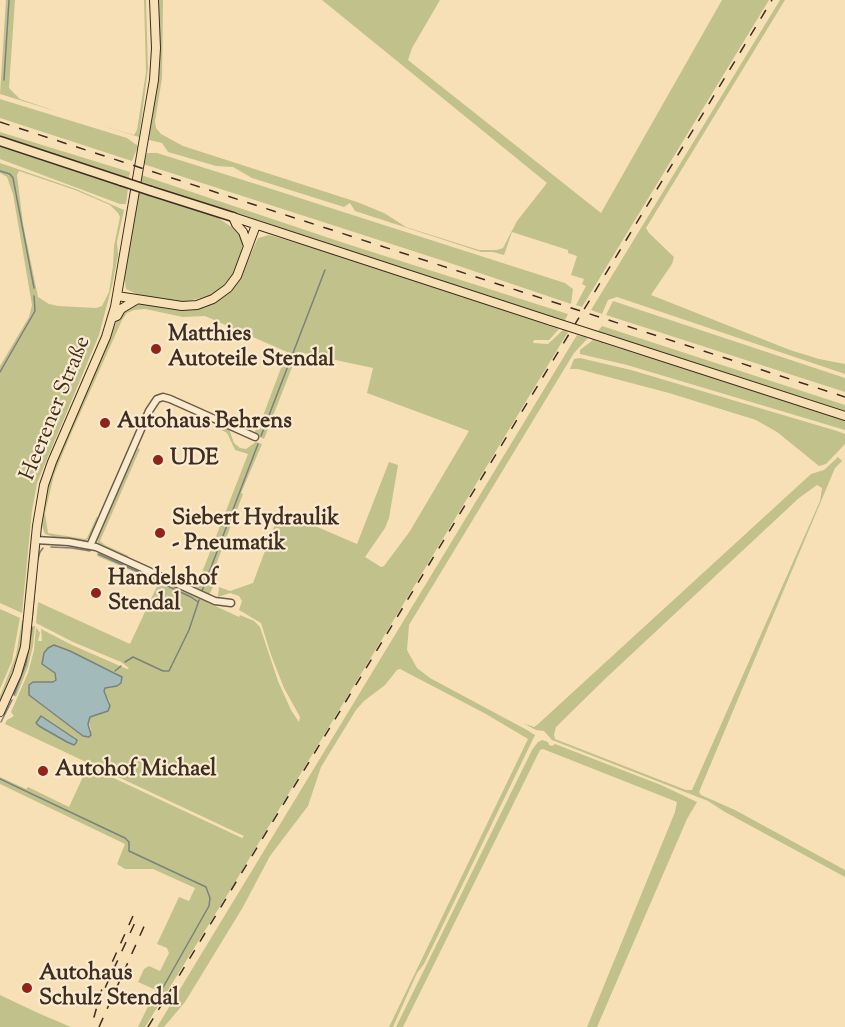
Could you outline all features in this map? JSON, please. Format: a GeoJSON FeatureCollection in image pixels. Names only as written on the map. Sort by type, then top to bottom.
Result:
{"type":"FeatureCollection","features":[{"type":"Feature","properties":{"kind":"highway"},"geometry":{"type":"LineString","coordinates":[[0,141],[233,217]]}},
{"type":"Feature","properties":{"kind":"main road","name":"Heerener Straße"},"geometry":{"type":"LineString","coordinates":[[0,712],[17,674],[25,647],[41,499],[49,471],[112,318],[117,296],[154,80],[156,57],[154,0]]}},
{"type":"Feature","properties":{"kind":"main road"},"geometry":{"type":"LineString","coordinates":[[233,217],[845,416]]}},
{"type":"Feature","properties":{"kind":"main road"},"geometry":{"type":"LineString","coordinates":[[233,217],[243,232],[248,246]]}},
{"type":"Feature","properties":{"kind":"main road"},"geometry":{"type":"LineString","coordinates":[[117,296],[182,306],[209,301],[225,291],[234,280],[243,265],[256,225]]}},
{"type":"Feature","properties":{"kind":"main road"},"geometry":{"type":"LineString","coordinates":[[112,318],[136,300]]}},
{"type":"Feature","properties":{"kind":"street"},"geometry":{"type":"LineString","coordinates":[[90,546],[149,411],[157,399],[163,397],[170,399],[255,437]]}},
{"type":"Feature","properties":{"kind":"street"},"geometry":{"type":"LineString","coordinates":[[36,540],[90,546],[215,601],[231,603]]}},
{"type":"Feature","properties":{"kind":"green space"},"geometry":{"type":"Polygon","coordinates":[[[6,0],[15,0],[9,88],[20,99],[58,112],[0,94],[6,0]]]}},
{"type":"Feature","properties":{"kind":"green space"},"geometry":{"type":"Polygon","coordinates":[[[144,0],[146,0],[148,69],[139,137],[99,125],[134,135],[137,130],[146,72],[144,0]]]}},
{"type":"Feature","properties":{"kind":"green space"},"geometry":{"type":"Polygon","coordinates":[[[156,0],[163,0],[162,78],[155,121],[156,128],[161,134],[183,146],[357,202],[384,213],[406,227],[479,250],[497,250],[503,248],[517,221],[547,183],[322,0],[440,0],[412,48],[408,60],[601,213],[722,0],[769,0],[582,307],[576,305],[586,286],[582,284],[584,279],[571,275],[577,256],[568,253],[568,250],[512,232],[504,255],[481,252],[355,211],[350,203],[344,207],[252,178],[233,167],[216,166],[168,152],[162,143],[149,140],[156,0]]]}},
{"type":"Feature","properties":{"kind":"green space"},"geometry":{"type":"Polygon","coordinates":[[[780,0],[785,0],[646,228],[674,257],[672,264],[651,295],[790,350],[845,364],[845,374],[617,297],[608,300],[602,314],[591,310],[780,0]]]}},
{"type":"Feature","properties":{"kind":"green space"},"geometry":{"type":"Polygon","coordinates":[[[0,99],[127,138],[138,146],[132,161],[0,118],[0,99]]]}},
{"type":"Feature","properties":{"kind":"green space"},"geometry":{"type":"Polygon","coordinates":[[[0,132],[130,172],[129,178],[0,137],[0,132]]]}},
{"type":"Feature","properties":{"kind":"green space"},"geometry":{"type":"Polygon","coordinates":[[[0,145],[128,188],[126,204],[120,204],[0,159],[0,145]]]}},
{"type":"Feature","properties":{"kind":"green space"},"geometry":{"type":"Polygon","coordinates":[[[147,153],[157,153],[565,283],[573,289],[571,304],[143,164],[147,153]]]}},
{"type":"Feature","properties":{"kind":"green space"},"geometry":{"type":"Polygon","coordinates":[[[0,163],[76,189],[124,210],[117,242],[118,255],[112,286],[99,335],[37,483],[22,613],[0,603],[0,366],[29,317],[32,305],[13,194],[7,177],[0,173],[0,163]],[[19,171],[17,175],[23,224],[38,297],[49,304],[58,306],[96,308],[102,306],[109,292],[120,217],[110,205],[75,190],[19,171]]]}},
{"type":"Feature","properties":{"kind":"green space"},"geometry":{"type":"Polygon","coordinates":[[[141,175],[347,244],[568,314],[565,320],[545,315],[246,216],[203,204],[140,181],[141,175]]]}},
{"type":"Feature","properties":{"kind":"green space"},"geometry":{"type":"Polygon","coordinates":[[[138,192],[214,215],[240,233],[243,243],[239,260],[233,275],[220,289],[209,296],[183,302],[141,296],[126,289],[124,275],[138,192]]]}},
{"type":"Feature","properties":{"kind":"green space"},"geometry":{"type":"Polygon","coordinates":[[[269,235],[345,257],[559,329],[549,340],[534,340],[533,343],[548,344],[563,330],[568,332],[229,892],[145,1027],[138,1027],[156,990],[138,982],[144,969],[149,966],[160,971],[169,953],[167,948],[157,944],[179,897],[189,901],[195,888],[153,869],[125,869],[117,864],[125,844],[0,784],[0,777],[26,789],[28,787],[69,807],[88,766],[242,838],[244,836],[5,724],[14,716],[11,712],[28,673],[34,650],[36,627],[40,633],[38,641],[42,641],[41,629],[72,645],[129,668],[121,662],[73,642],[36,623],[38,602],[130,644],[158,584],[97,556],[100,553],[148,577],[149,575],[239,617],[240,615],[254,621],[260,627],[278,681],[299,722],[300,717],[284,688],[261,623],[239,610],[242,601],[239,596],[230,593],[218,597],[219,587],[230,591],[253,583],[280,511],[357,544],[389,462],[398,465],[389,518],[385,528],[365,557],[381,567],[384,566],[410,531],[469,431],[367,393],[373,368],[298,352],[264,439],[254,434],[258,429],[287,352],[205,316],[183,317],[145,309],[134,310],[127,313],[122,320],[70,436],[54,475],[45,513],[48,533],[85,539],[97,516],[98,521],[91,536],[84,542],[45,534],[41,523],[49,477],[110,334],[122,312],[132,305],[144,304],[188,310],[215,302],[228,294],[239,280],[258,238],[269,235]],[[70,651],[47,666],[55,673],[56,680],[33,682],[29,685],[45,708],[83,736],[89,737],[91,730],[88,719],[95,714],[103,713],[110,702],[104,691],[105,688],[112,687],[116,673],[70,651]]]}},
{"type":"Feature","properties":{"kind":"green space"},"geometry":{"type":"Polygon","coordinates":[[[613,301],[845,378],[845,392],[606,315],[613,301]]]}},
{"type":"Feature","properties":{"kind":"green space"},"geometry":{"type":"Polygon","coordinates":[[[602,326],[845,405],[845,413],[613,337],[598,331],[602,326]]]}},
{"type":"Feature","properties":{"kind":"green space"},"geometry":{"type":"Polygon","coordinates":[[[577,335],[588,338],[574,353],[409,625],[407,650],[417,668],[430,678],[535,735],[424,964],[417,973],[393,1027],[389,1027],[528,739],[400,669],[356,710],[321,767],[308,806],[270,856],[243,907],[185,1002],[164,1027],[157,1027],[577,335]]]}},
{"type":"Feature","properties":{"kind":"green space"},"geometry":{"type":"Polygon","coordinates":[[[593,340],[845,420],[845,430],[627,365],[580,354],[580,350],[593,340]]]}},
{"type":"Feature","properties":{"kind":"green space"},"geometry":{"type":"Polygon","coordinates":[[[580,358],[631,370],[837,431],[845,434],[845,444],[826,464],[819,466],[777,432],[756,420],[669,393],[578,369],[570,369],[574,359],[580,358]]]}},
{"type":"Feature","properties":{"kind":"green space"},"geometry":{"type":"Polygon","coordinates":[[[220,425],[229,429],[234,443],[240,448],[246,449],[256,442],[262,444],[241,493],[243,494],[209,583],[214,585],[209,595],[180,583],[181,580],[199,586],[201,575],[248,454],[235,450],[227,433],[218,428],[220,425]]]}},
{"type":"Feature","properties":{"kind":"green space"},"geometry":{"type":"Polygon","coordinates":[[[138,448],[140,449],[100,541],[129,556],[126,558],[100,546],[97,539],[138,448]]]}},
{"type":"Feature","properties":{"kind":"green space"},"geometry":{"type":"Polygon","coordinates":[[[838,457],[842,461],[835,468],[699,792],[845,870],[845,877],[708,801],[552,740],[544,731],[536,730],[523,723],[534,727],[537,725],[811,474],[824,470],[838,457]],[[817,485],[799,498],[606,678],[556,727],[555,739],[686,790],[692,790],[820,501],[822,488],[817,485]]]}},
{"type":"Feature","properties":{"kind":"green space"},"geometry":{"type":"Polygon","coordinates":[[[0,609],[20,618],[12,661],[0,689],[0,609]]]}},
{"type":"Feature","properties":{"kind":"green space"},"geometry":{"type":"Polygon","coordinates":[[[22,620],[26,623],[18,663],[0,704],[0,696],[16,655],[22,620]]]}},
{"type":"Feature","properties":{"kind":"green space"},"geometry":{"type":"Polygon","coordinates":[[[31,626],[35,626],[33,646],[28,667],[16,697],[12,693],[31,626]]]}},
{"type":"Feature","properties":{"kind":"green space"},"geometry":{"type":"Polygon","coordinates":[[[542,740],[548,742],[549,745],[555,744],[661,785],[697,802],[687,819],[597,1027],[587,1027],[675,812],[677,802],[543,749],[540,750],[403,1027],[396,1027],[532,750],[542,740]]]}},
{"type":"Feature","properties":{"kind":"green space"},"geometry":{"type":"Polygon","coordinates":[[[0,995],[38,1013],[71,1027],[0,1027],[0,995]]]}},
{"type":"Feature","properties":{"kind":"water"},"geometry":{"type":"Polygon","coordinates":[[[54,645],[122,677],[121,683],[117,686],[105,688],[110,706],[108,711],[90,717],[88,724],[91,735],[89,737],[83,736],[29,695],[29,685],[33,682],[56,680],[55,673],[42,664],[44,653],[54,645]]]}},
{"type":"Feature","properties":{"kind":"water"},"geometry":{"type":"Polygon","coordinates":[[[41,716],[77,740],[76,743],[74,745],[67,742],[39,726],[36,723],[41,716]]]}},
{"type":"Feature","properties":{"kind":"waterway"},"geometry":{"type":"LineString","coordinates":[[4,80],[9,0]]}},
{"type":"Feature","properties":{"kind":"waterway"},"geometry":{"type":"LineString","coordinates":[[0,171],[10,174],[13,178],[34,288]]}},
{"type":"Feature","properties":{"kind":"waterway"},"geometry":{"type":"LineString","coordinates":[[261,436],[325,270]]}},
{"type":"Feature","properties":{"kind":"waterway"},"geometry":{"type":"LineString","coordinates":[[0,372],[35,311],[34,296]]}},
{"type":"Feature","properties":{"kind":"waterway"},"geometry":{"type":"LineString","coordinates":[[202,591],[258,444]]}},
{"type":"Feature","properties":{"kind":"waterway"},"geometry":{"type":"LineString","coordinates":[[51,547],[90,551]]}},
{"type":"Feature","properties":{"kind":"waterway"},"geometry":{"type":"LineString","coordinates":[[32,620],[37,562],[43,548]]}},
{"type":"Feature","properties":{"kind":"waterway"},"geometry":{"type":"LineString","coordinates":[[98,554],[141,573]]}},
{"type":"Feature","properties":{"kind":"waterway"},"geometry":{"type":"LineString","coordinates":[[148,577],[198,602]]}},
{"type":"Feature","properties":{"kind":"waterway"},"geometry":{"type":"LineString","coordinates":[[125,662],[133,657],[163,671],[169,671],[189,630],[199,600]]}},
{"type":"Feature","properties":{"kind":"waterway"},"geometry":{"type":"LineString","coordinates":[[14,695],[26,664],[32,628]]}},
{"type":"Feature","properties":{"kind":"waterway"},"geometry":{"type":"LineString","coordinates":[[115,671],[121,666]]}},
{"type":"Feature","properties":{"kind":"waterway"},"geometry":{"type":"LineString","coordinates":[[1,722],[12,700]]}},
{"type":"Feature","properties":{"kind":"waterway"},"geometry":{"type":"LineString","coordinates":[[0,779],[125,838],[129,842],[129,851],[206,887],[210,898],[209,906],[161,991]]}},
{"type":"Feature","properties":{"kind":"railway"},"geometry":{"type":"LineString","coordinates":[[148,1027],[772,0]]}},
{"type":"Feature","properties":{"kind":"railway"},"geometry":{"type":"LineString","coordinates":[[0,122],[845,397]]}},
{"type":"Feature","properties":{"kind":"railway"},"geometry":{"type":"LineString","coordinates":[[133,916],[105,978],[94,1017],[137,918]]}},
{"type":"Feature","properties":{"kind":"railway"},"geometry":{"type":"LineString","coordinates":[[99,1027],[146,922]]}},
{"type":"Feature","properties":{"kind":"place","name":"Matthies Autoteile Stendal"},"geometry":{"type":"Point","coordinates":[156,349]}},
{"type":"Feature","properties":{"kind":"place","name":"Autohaus Behrens"},"geometry":{"type":"Point","coordinates":[105,423]}},
{"type":"Feature","properties":{"kind":"place","name":"UDE"},"geometry":{"type":"Point","coordinates":[158,460]}},
{"type":"Feature","properties":{"kind":"place","name":"Siebert Hydraulik - Pneumatik"},"geometry":{"type":"Point","coordinates":[160,533]}},
{"type":"Feature","properties":{"kind":"place","name":"Handelshof Stendal"},"geometry":{"type":"Point","coordinates":[96,593]}},
{"type":"Feature","properties":{"kind":"place","name":"Autohof Michael"},"geometry":{"type":"Point","coordinates":[43,771]}},
{"type":"Feature","properties":{"kind":"place","name":"Autohaus Schulz Stendal"},"geometry":{"type":"Point","coordinates":[27,988]}}]}
